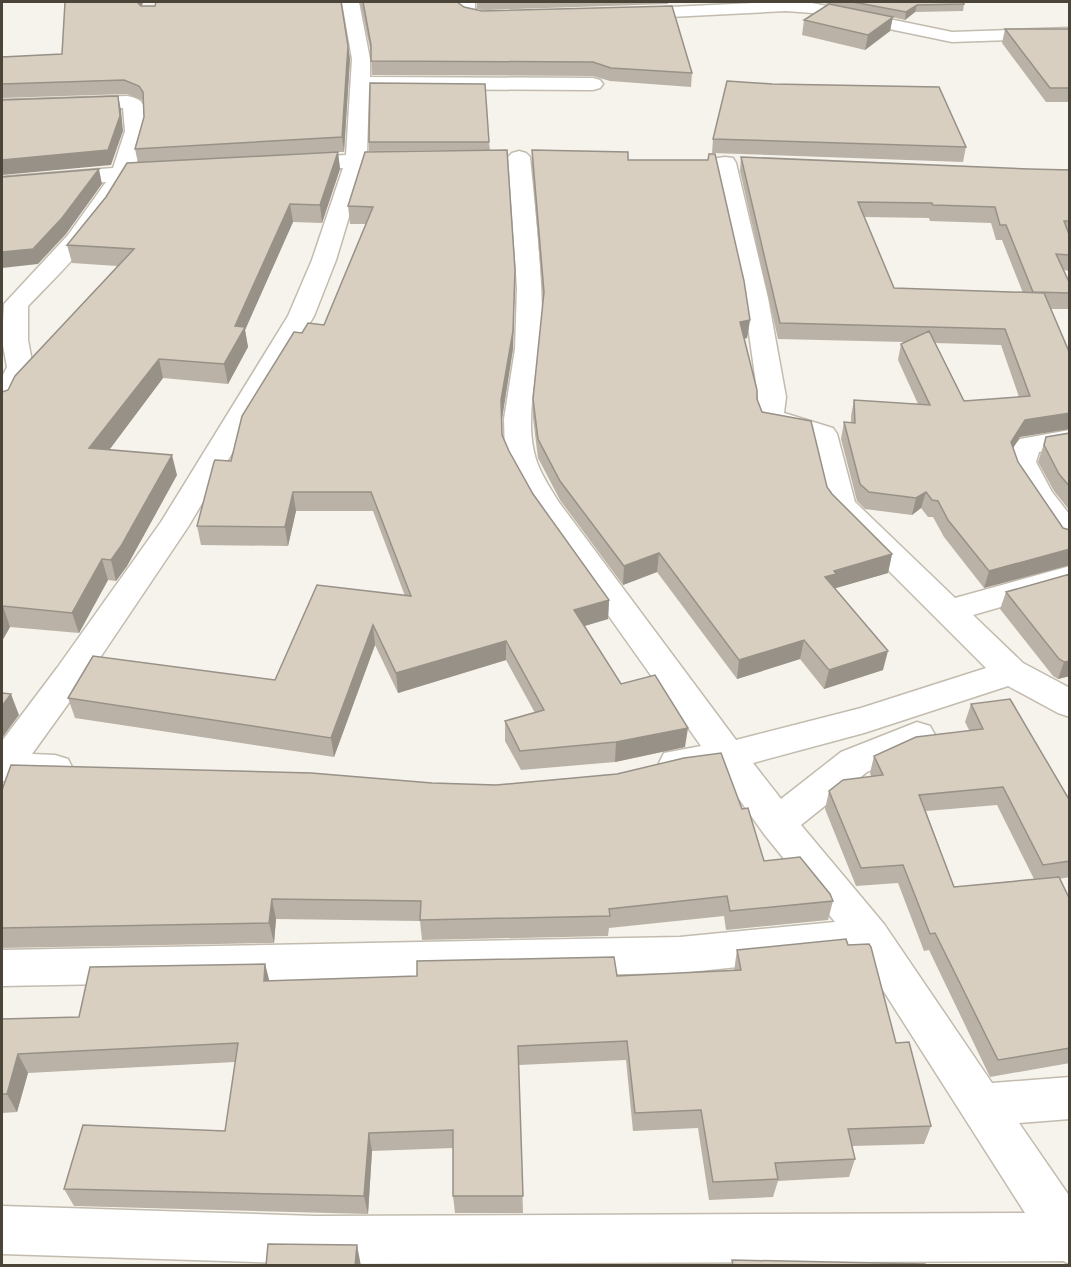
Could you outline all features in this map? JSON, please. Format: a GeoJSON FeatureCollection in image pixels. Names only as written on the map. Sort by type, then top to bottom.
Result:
{"type":"FeatureCollection","features":[{"type":"Feature","properties":{"kind":"street"},"geometry":{"type":"LineString","coordinates":[[2,767],[69,677],[173,527],[301,316],[324,260],[356,160],[362,59],[350,2]]}},
{"type":"Feature","properties":{"kind":"street"},"geometry":{"type":"LineString","coordinates":[[467,2],[465,12],[473,16],[527,16]]}},
{"type":"Feature","properties":{"kind":"street"},"geometry":{"type":"LineString","coordinates":[[615,14],[679,7],[797,4],[952,38],[1070,33]]}},
{"type":"Feature","properties":{"kind":"street"},"geometry":{"type":"LineString","coordinates":[[361,83],[593,84]]}},
{"type":"Feature","properties":{"kind":"street"},"geometry":{"type":"LineString","coordinates":[[2,105],[103,101],[130,103],[134,106],[137,117],[130,157],[123,173],[69,250],[16,304],[15,339],[20,367],[2,404]]}},
{"type":"Feature","properties":{"kind":"street"},"geometry":{"type":"LineString","coordinates":[[519,158],[526,235],[529,323],[518,423],[524,467],[546,505],[727,756],[777,823],[870,936],[1068,1238]]}},
{"type":"Feature","properties":{"kind":"street"},"geometry":{"type":"LineString","coordinates":[[275,165],[426,159]]}},
{"type":"Feature","properties":{"kind":"street"},"geometry":{"type":"LineString","coordinates":[[724,163],[756,298],[772,397],[770,416],[778,421],[814,429],[823,434],[841,505],[1011,672],[1070,704]]}},
{"type":"Feature","properties":{"kind":"street"},"geometry":{"type":"LineString","coordinates":[[2,183],[182,170]]}},
{"type":"Feature","properties":{"kind":"street"},"geometry":{"type":"LineString","coordinates":[[1070,438],[1030,445],[1023,454],[1022,462],[1039,494],[1070,537]]}},
{"type":"Feature","properties":{"kind":"street"},"geometry":{"type":"LineString","coordinates":[[949,611],[1070,576]]}},
{"type":"Feature","properties":{"kind":"street"},"geometry":{"type":"LineString","coordinates":[[648,770],[681,762],[727,756],[864,720],[1011,672]]}},
{"type":"Feature","properties":{"kind":"street"},"geometry":{"type":"LineString","coordinates":[[777,823],[854,762],[917,735]]}},
{"type":"Feature","properties":{"kind":"street"},"geometry":{"type":"LineString","coordinates":[[2,767],[82,770]]}},
{"type":"Feature","properties":{"kind":"street"},"geometry":{"type":"LineString","coordinates":[[2,968],[680,954],[870,936]]}},
{"type":"Feature","properties":{"kind":"street"},"geometry":{"type":"LineString","coordinates":[[981,1105],[1070,1098]]}},
{"type":"Feature","properties":{"kind":"street"},"geometry":{"type":"LineString","coordinates":[[2,1230],[315,1240],[1068,1238]]}},
{"type":"Feature","properties":{"kind":"building"},"geometry":{"type":"Polygon","coordinates":[[[65,2],[137,2],[141,6],[155,6],[156,2],[341,2],[348,46],[342,137],[135,149],[144,117],[143,92],[139,86],[124,80],[2,84],[2,57],[62,54],[65,2]]]}},
{"type":"Feature","properties":{"kind":"building"},"geometry":{"type":"Polygon","coordinates":[[[363,2],[457,2],[464,7],[482,11],[672,6],[692,73],[611,68],[593,62],[371,61],[371,45],[363,2]]]}},
{"type":"Feature","properties":{"kind":"building"},"geometry":{"type":"Polygon","coordinates":[[[853,2],[963,2],[964,4],[917,5],[906,12],[853,2]]]}},
{"type":"Feature","properties":{"kind":"building"},"geometry":{"type":"Polygon","coordinates":[[[829,4],[893,17],[868,35],[804,20],[829,4]]]}},
{"type":"Feature","properties":{"kind":"building"},"geometry":{"type":"Polygon","coordinates":[[[1005,29],[1070,29],[1070,88],[1050,88],[1005,29]]]}},
{"type":"Feature","properties":{"kind":"building"},"geometry":{"type":"Polygon","coordinates":[[[727,81],[939,87],[966,147],[713,139],[727,81]]]}},
{"type":"Feature","properties":{"kind":"building"},"geometry":{"type":"Polygon","coordinates":[[[370,83],[485,84],[489,142],[369,142],[370,83]]]}},
{"type":"Feature","properties":{"kind":"building"},"geometry":{"type":"Polygon","coordinates":[[[118,96],[120,116],[108,150],[2,160],[2,100],[118,96]]]}},
{"type":"Feature","properties":{"kind":"building"},"geometry":{"type":"Polygon","coordinates":[[[507,150],[515,270],[513,331],[501,400],[502,435],[533,494],[609,600],[574,610],[621,684],[655,675],[688,728],[616,742],[520,751],[505,721],[544,710],[506,641],[396,673],[373,625],[331,738],[68,698],[93,656],[275,680],[317,585],[411,596],[371,492],[293,492],[285,527],[197,526],[215,460],[231,461],[242,416],[294,332],[302,333],[308,323],[324,325],[373,207],[348,206],[365,152],[507,150]]]}},
{"type":"Feature","properties":{"kind":"building"},"geometry":{"type":"Polygon","coordinates":[[[532,150],[628,152],[628,160],[708,160],[709,154],[715,154],[744,281],[750,320],[740,322],[757,390],[757,399],[762,412],[811,421],[827,487],[892,554],[834,571],[836,574],[825,577],[888,651],[829,670],[804,640],[739,660],[659,553],[624,566],[560,481],[538,439],[533,399],[544,292],[532,150]]]}},
{"type":"Feature","properties":{"kind":"building"},"geometry":{"type":"Polygon","coordinates":[[[338,152],[320,205],[290,204],[235,326],[245,327],[224,364],[159,359],[89,448],[172,455],[121,546],[111,560],[102,559],[72,613],[3,606],[2,608],[2,392],[8,390],[15,376],[134,249],[67,245],[106,197],[127,163],[338,152]]]}},
{"type":"Feature","properties":{"kind":"building"},"geometry":{"type":"Polygon","coordinates":[[[741,157],[1070,170],[1070,221],[1064,221],[1070,237],[1070,255],[1056,254],[1070,284],[1070,293],[1033,292],[1006,225],[1000,225],[995,207],[858,202],[894,288],[1044,293],[1070,354],[1070,413],[1025,420],[1011,442],[1018,462],[1063,528],[1070,530],[1070,549],[989,571],[948,520],[938,501],[932,500],[926,492],[916,498],[869,492],[860,484],[844,422],[855,423],[854,400],[930,405],[901,344],[929,331],[964,401],[1030,396],[1005,329],[780,323],[741,157]]]}},
{"type":"Feature","properties":{"kind":"building"},"geometry":{"type":"Polygon","coordinates":[[[99,169],[62,218],[33,249],[2,252],[2,177],[99,169]]]}},
{"type":"Feature","properties":{"kind":"building"},"geometry":{"type":"Polygon","coordinates":[[[1070,433],[1070,487],[1059,474],[1044,445],[1046,437],[1070,433]]]}},
{"type":"Feature","properties":{"kind":"building"},"geometry":{"type":"Polygon","coordinates":[[[1070,574],[1070,661],[1064,662],[1059,659],[1006,592],[1070,574]]]}},
{"type":"Feature","properties":{"kind":"building"},"geometry":{"type":"Polygon","coordinates":[[[2,693],[11,694],[2,706],[2,693]]]}},
{"type":"Feature","properties":{"kind":"building"},"geometry":{"type":"Polygon","coordinates":[[[1010,699],[1070,801],[1070,861],[1043,865],[1003,787],[919,795],[954,887],[1059,877],[1070,900],[1070,1048],[998,1060],[935,933],[930,934],[903,865],[861,868],[829,791],[843,780],[883,775],[874,756],[916,737],[983,729],[971,704],[1010,699]]]}},
{"type":"Feature","properties":{"kind":"building"},"geometry":{"type":"Polygon","coordinates":[[[721,753],[742,809],[748,808],[764,861],[800,857],[830,894],[833,901],[730,911],[727,896],[609,909],[610,916],[420,920],[421,901],[272,899],[269,923],[2,928],[2,790],[11,765],[311,773],[432,783],[496,785],[617,774],[684,758],[721,753]]]}},
{"type":"Feature","properties":{"kind":"building"},"geometry":{"type":"Polygon","coordinates":[[[846,939],[848,945],[869,944],[871,947],[896,1043],[909,1042],[931,1126],[848,1129],[855,1159],[775,1163],[778,1179],[713,1182],[701,1110],[635,1113],[627,1041],[518,1046],[523,1196],[453,1196],[453,1130],[369,1133],[364,1196],[64,1189],[83,1125],[225,1131],[238,1043],[18,1054],[7,1094],[2,1094],[2,1019],[79,1017],[90,967],[265,964],[264,981],[417,976],[417,961],[614,957],[617,976],[741,970],[737,950],[846,939]]]}},
{"type":"Feature","properties":{"kind":"building"},"geometry":{"type":"Polygon","coordinates":[[[268,1244],[357,1245],[355,1266],[266,1266],[268,1244]]]}},
{"type":"Feature","properties":{"kind":"building"},"geometry":{"type":"Polygon","coordinates":[[[732,1260],[925,1264],[926,1266],[733,1266],[732,1260]]]}}]}
